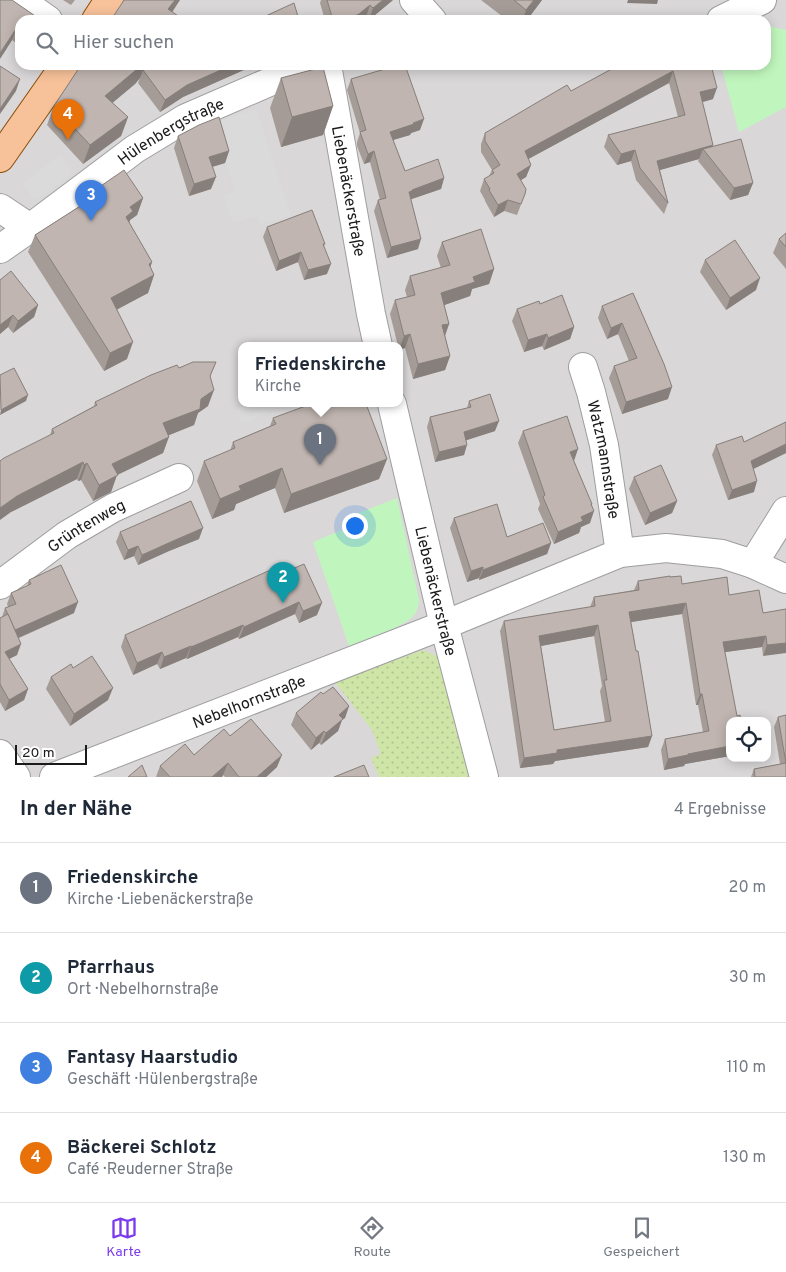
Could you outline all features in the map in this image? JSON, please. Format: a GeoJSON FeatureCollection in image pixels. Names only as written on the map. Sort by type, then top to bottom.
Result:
{"type":"FeatureCollection","features":[{"type":"Feature","properties":{"kind":"main road"},"geometry":{"type":"LineString","coordinates":[[99,15],[109,0]]}},
{"type":"Feature","properties":{"kind":"main road"},"geometry":{"type":"LineString","coordinates":[[0,158],[62,70]]}},
{"type":"Feature","properties":{"kind":"street"},"geometry":{"type":"LineString","coordinates":[[20,0],[41,15]]}},
{"type":"Feature","properties":{"kind":"street"},"geometry":{"type":"LineString","coordinates":[[414,0],[428,15]]}},
{"type":"Feature","properties":{"kind":"street"},"geometry":{"type":"LineString","coordinates":[[731,15],[762,0]]}},
{"type":"Feature","properties":{"kind":"street","name":"Hülenbergstraße"},"geometry":{"type":"LineString","coordinates":[[0,249],[135,149],[186,118],[274,80],[309,70]]}},
{"type":"Feature","properties":{"kind":"street","name":"Liebenäckerstraße"},"geometry":{"type":"LineString","coordinates":[[328,70],[370,314],[377,342]]}},
{"type":"Feature","properties":{"kind":"street"},"geometry":{"type":"LineString","coordinates":[[0,208],[30,228]]}},
{"type":"Feature","properties":{"kind":"street","name":"Watzmannstraße"},"geometry":{"type":"LineString","coordinates":[[583,367],[604,445],[620,553]]}},
{"type":"Feature","properties":{"kind":"street","name":"Liebenäckerstraße"},"geometry":{"type":"LineString","coordinates":[[393,407],[444,625],[484,777]]}},
{"type":"Feature","properties":{"kind":"street","name":"Grüntenweg"},"geometry":{"type":"LineString","coordinates":[[0,585],[75,530],[113,508],[179,478]]}},
{"type":"Feature","properties":{"kind":"street"},"geometry":{"type":"LineString","coordinates":[[753,564],[786,510]]}},
{"type":"Feature","properties":{"kind":"street"},"geometry":{"type":"LineString","coordinates":[[444,625],[620,553],[666,548],[722,554],[753,564],[786,579]]}},
{"type":"Feature","properties":{"kind":"street","name":"Nebelhornstraße"},"geometry":{"type":"LineString","coordinates":[[54,777],[444,625]]}},
{"type":"Feature","properties":{"kind":"street"},"geometry":{"type":"LineString","coordinates":[[0,754],[16,777]]}},
{"type":"Feature","properties":{"kind":"shaded area"},"geometry":{"type":"Polygon","coordinates":[[[0,0],[786,0],[786,777],[0,777],[0,0]]]}},
{"type":"Feature","properties":{"kind":"shaded area"},"geometry":{"type":"Polygon","coordinates":[[[256,109],[291,215],[261,225],[257,216],[233,224],[224,195],[235,191],[212,123],[256,109]]]}},
{"type":"Feature","properties":{"kind":"shaded area"},"geometry":{"type":"Polygon","coordinates":[[[60,154],[74,172],[43,196],[34,199],[22,184],[60,154]]]}},
{"type":"Feature","properties":{"kind":"shaded area"},"geometry":{"type":"Polygon","coordinates":[[[241,407],[276,407],[242,425],[236,410],[241,407]]]}},
{"type":"Feature","properties":{"kind":"green space"},"geometry":{"type":"Polygon","coordinates":[[[771,27],[786,30],[786,107],[739,132],[722,70],[771,70],[771,27]]]}},
{"type":"Feature","properties":{"kind":"green space"},"geometry":{"type":"Polygon","coordinates":[[[397,498],[419,600],[417,610],[414,615],[402,624],[349,646],[313,542],[354,525],[351,516],[397,498]]]}},
{"type":"Feature","properties":{"kind":"green space"},"geometry":{"type":"Polygon","coordinates":[[[423,650],[437,656],[444,665],[470,777],[379,777],[371,758],[381,754],[372,730],[335,682],[423,650]]]}},
{"type":"Feature","properties":{"kind":"building"},"geometry":{"type":"Polygon","coordinates":[[[0,0],[12,0],[34,15],[15,15],[15,30],[0,53],[0,0]]]}},
{"type":"Feature","properties":{"kind":"building"},"geometry":{"type":"Polygon","coordinates":[[[124,0],[175,0],[168,9],[177,15],[114,15],[124,0]]]}},
{"type":"Feature","properties":{"kind":"building"},"geometry":{"type":"Polygon","coordinates":[[[327,0],[383,0],[373,8],[370,5],[357,15],[332,15],[327,0]]]}},
{"type":"Feature","properties":{"kind":"building"},"geometry":{"type":"Polygon","coordinates":[[[514,0],[534,0],[526,10],[514,0]]]}},
{"type":"Feature","properties":{"kind":"building"},"geometry":{"type":"Polygon","coordinates":[[[294,3],[298,15],[268,15],[294,3]]]}},
{"type":"Feature","properties":{"kind":"building"},"geometry":{"type":"Polygon","coordinates":[[[0,66],[20,79],[0,109],[0,66]]]}},
{"type":"Feature","properties":{"kind":"building"},"geometry":{"type":"Polygon","coordinates":[[[78,70],[136,70],[105,96],[128,117],[90,145],[54,106],[78,70]]]}},
{"type":"Feature","properties":{"kind":"building"},"geometry":{"type":"Polygon","coordinates":[[[143,70],[221,70],[187,85],[165,100],[143,70]]]}},
{"type":"Feature","properties":{"kind":"building"},"geometry":{"type":"Polygon","coordinates":[[[312,70],[324,70],[333,106],[292,117],[281,78],[312,70]]]}},
{"type":"Feature","properties":{"kind":"building"},"geometry":{"type":"Polygon","coordinates":[[[381,70],[407,70],[424,119],[390,132],[405,171],[438,159],[444,178],[409,192],[421,239],[391,247],[378,200],[386,198],[374,151],[368,154],[360,132],[366,130],[351,79],[381,70]]]}},
{"type":"Feature","properties":{"kind":"building"},"geometry":{"type":"Polygon","coordinates":[[[610,70],[712,70],[717,88],[700,92],[713,145],[657,161],[668,203],[640,168],[635,150],[621,154],[608,135],[685,115],[673,71],[525,151],[531,165],[517,174],[526,189],[521,204],[508,200],[498,205],[484,179],[494,173],[492,170],[500,165],[485,141],[485,133],[567,85],[571,91],[610,70]]]}},
{"type":"Feature","properties":{"kind":"building"},"geometry":{"type":"Polygon","coordinates":[[[219,117],[229,151],[209,157],[216,177],[194,184],[178,136],[219,117]]]}},
{"type":"Feature","properties":{"kind":"building"},"geometry":{"type":"Polygon","coordinates":[[[741,139],[753,183],[734,188],[703,149],[741,139]]]}},
{"type":"Feature","properties":{"kind":"building"},"geometry":{"type":"Polygon","coordinates":[[[124,170],[143,198],[130,207],[133,211],[126,217],[152,262],[149,264],[154,275],[111,298],[133,342],[110,353],[35,235],[85,203],[82,199],[124,170]]]}},
{"type":"Feature","properties":{"kind":"building"},"geometry":{"type":"Polygon","coordinates":[[[312,210],[331,264],[308,270],[301,252],[279,261],[267,227],[312,210]]]}},
{"type":"Feature","properties":{"kind":"building"},"geometry":{"type":"Polygon","coordinates":[[[481,229],[494,269],[473,277],[475,282],[441,293],[449,324],[442,325],[450,356],[418,364],[410,334],[404,336],[395,300],[415,295],[410,276],[450,265],[442,242],[481,229]]]}},
{"type":"Feature","properties":{"kind":"building"},"geometry":{"type":"Polygon","coordinates":[[[786,233],[786,247],[779,239],[786,233]]]}},
{"type":"Feature","properties":{"kind":"building"},"geometry":{"type":"Polygon","coordinates":[[[735,240],[760,278],[730,298],[705,260],[735,240]]]}},
{"type":"Feature","properties":{"kind":"building"},"geometry":{"type":"Polygon","coordinates":[[[11,271],[38,305],[18,321],[13,315],[0,325],[0,280],[11,271]]]}},
{"type":"Feature","properties":{"kind":"building"},"geometry":{"type":"Polygon","coordinates":[[[633,293],[672,387],[626,402],[614,366],[637,358],[622,323],[611,328],[602,306],[633,293]]]}},
{"type":"Feature","properties":{"kind":"building"},"geometry":{"type":"Polygon","coordinates":[[[562,295],[574,327],[548,338],[547,334],[528,340],[517,309],[539,301],[540,304],[562,295]]]}},
{"type":"Feature","properties":{"kind":"building"},"geometry":{"type":"Polygon","coordinates":[[[193,362],[216,362],[210,376],[214,390],[201,399],[200,409],[163,423],[169,437],[112,464],[118,475],[99,485],[87,463],[84,465],[83,462],[17,496],[0,508],[0,461],[54,433],[52,429],[97,405],[95,402],[151,375],[177,365],[179,368],[193,362]]]}},
{"type":"Feature","properties":{"kind":"building"},"geometry":{"type":"Polygon","coordinates":[[[14,368],[28,395],[1,410],[0,375],[14,368]]]}},
{"type":"Feature","properties":{"kind":"building"},"geometry":{"type":"Polygon","coordinates":[[[490,394],[499,421],[464,432],[467,445],[439,452],[430,417],[471,407],[469,401],[490,394]]]}},
{"type":"Feature","properties":{"kind":"building"},"geometry":{"type":"Polygon","coordinates":[[[303,407],[367,407],[387,459],[291,494],[282,468],[239,486],[241,490],[220,499],[204,461],[235,448],[233,442],[276,424],[273,418],[303,407]]]}},
{"type":"Feature","properties":{"kind":"building"},"geometry":{"type":"Polygon","coordinates":[[[567,416],[578,449],[570,452],[594,511],[581,517],[583,521],[558,532],[543,497],[545,495],[523,431],[567,416]]]}},
{"type":"Feature","properties":{"kind":"building"},"geometry":{"type":"Polygon","coordinates":[[[786,422],[786,444],[751,461],[757,481],[732,490],[716,445],[742,436],[744,442],[786,422]]]}},
{"type":"Feature","properties":{"kind":"building"},"geometry":{"type":"Polygon","coordinates":[[[661,465],[677,501],[650,513],[634,477],[661,465]]]}},
{"type":"Feature","properties":{"kind":"building"},"geometry":{"type":"Polygon","coordinates":[[[191,501],[203,528],[142,555],[138,546],[128,550],[120,532],[191,501]]]}},
{"type":"Feature","properties":{"kind":"building"},"geometry":{"type":"Polygon","coordinates":[[[497,504],[507,537],[543,523],[551,543],[483,570],[483,567],[471,571],[454,518],[497,504]]]}},
{"type":"Feature","properties":{"kind":"building"},"geometry":{"type":"Polygon","coordinates":[[[304,564],[322,603],[303,611],[299,602],[244,627],[243,625],[191,647],[164,657],[162,652],[137,663],[125,635],[275,568],[278,575],[304,564]]]}},
{"type":"Feature","properties":{"kind":"building"},"geometry":{"type":"Polygon","coordinates":[[[61,565],[78,602],[15,630],[5,608],[16,604],[11,593],[31,584],[29,580],[61,565]]]}},
{"type":"Feature","properties":{"kind":"building"},"geometry":{"type":"Polygon","coordinates":[[[670,576],[681,576],[682,584],[727,577],[729,595],[759,590],[763,613],[786,609],[786,643],[767,645],[766,636],[723,642],[737,716],[740,715],[740,717],[726,717],[726,747],[668,759],[665,739],[709,731],[702,694],[700,694],[686,603],[629,612],[636,651],[638,651],[652,736],[557,750],[557,753],[524,758],[504,621],[595,606],[594,597],[639,590],[638,581],[670,576]],[[598,625],[539,636],[554,730],[611,721],[604,680],[607,680],[598,625]]]}},
{"type":"Feature","properties":{"kind":"building"},"geometry":{"type":"Polygon","coordinates":[[[8,614],[21,644],[5,652],[28,689],[9,700],[0,684],[0,618],[8,614]]]}},
{"type":"Feature","properties":{"kind":"building"},"geometry":{"type":"Polygon","coordinates":[[[92,656],[113,688],[74,714],[51,677],[71,664],[73,668],[92,656]]]}},
{"type":"Feature","properties":{"kind":"building"},"geometry":{"type":"Polygon","coordinates":[[[333,687],[349,706],[339,715],[343,719],[326,733],[324,731],[316,738],[296,713],[321,692],[323,694],[333,687]]]}},
{"type":"Feature","properties":{"kind":"building"},"geometry":{"type":"Polygon","coordinates":[[[786,715],[786,763],[778,717],[786,715]]]}},
{"type":"Feature","properties":{"kind":"building"},"geometry":{"type":"Polygon","coordinates":[[[251,719],[282,755],[257,777],[239,777],[228,763],[212,777],[170,777],[160,766],[185,744],[194,755],[224,729],[230,736],[251,719]]]}},
{"type":"Feature","properties":{"kind":"building"},"geometry":{"type":"Polygon","coordinates":[[[786,763],[786,777],[755,777],[754,769],[786,763]]]}},
{"type":"Feature","properties":{"kind":"building"},"geometry":{"type":"Polygon","coordinates":[[[142,765],[147,777],[128,777],[142,765]]]}},
{"type":"Feature","properties":{"kind":"building"},"geometry":{"type":"Polygon","coordinates":[[[364,765],[369,777],[334,777],[364,765]]]}},
{"type":"Feature","properties":{"kind":"place","name":"Bäckerei Schlotz"},"geometry":{"type":"Point","coordinates":[68,140]}},
{"type":"Feature","properties":{"kind":"place","name":"Fantasy Haarstudio"},"geometry":{"type":"Point","coordinates":[91,221]}},
{"type":"Feature","properties":{"kind":"place","name":"Friedenskirche"},"geometry":{"type":"Point","coordinates":[320,465]}},
{"type":"Feature","properties":{"kind":"place","name":"Pfarrhaus"},"geometry":{"type":"Point","coordinates":[283,603]}}]}
